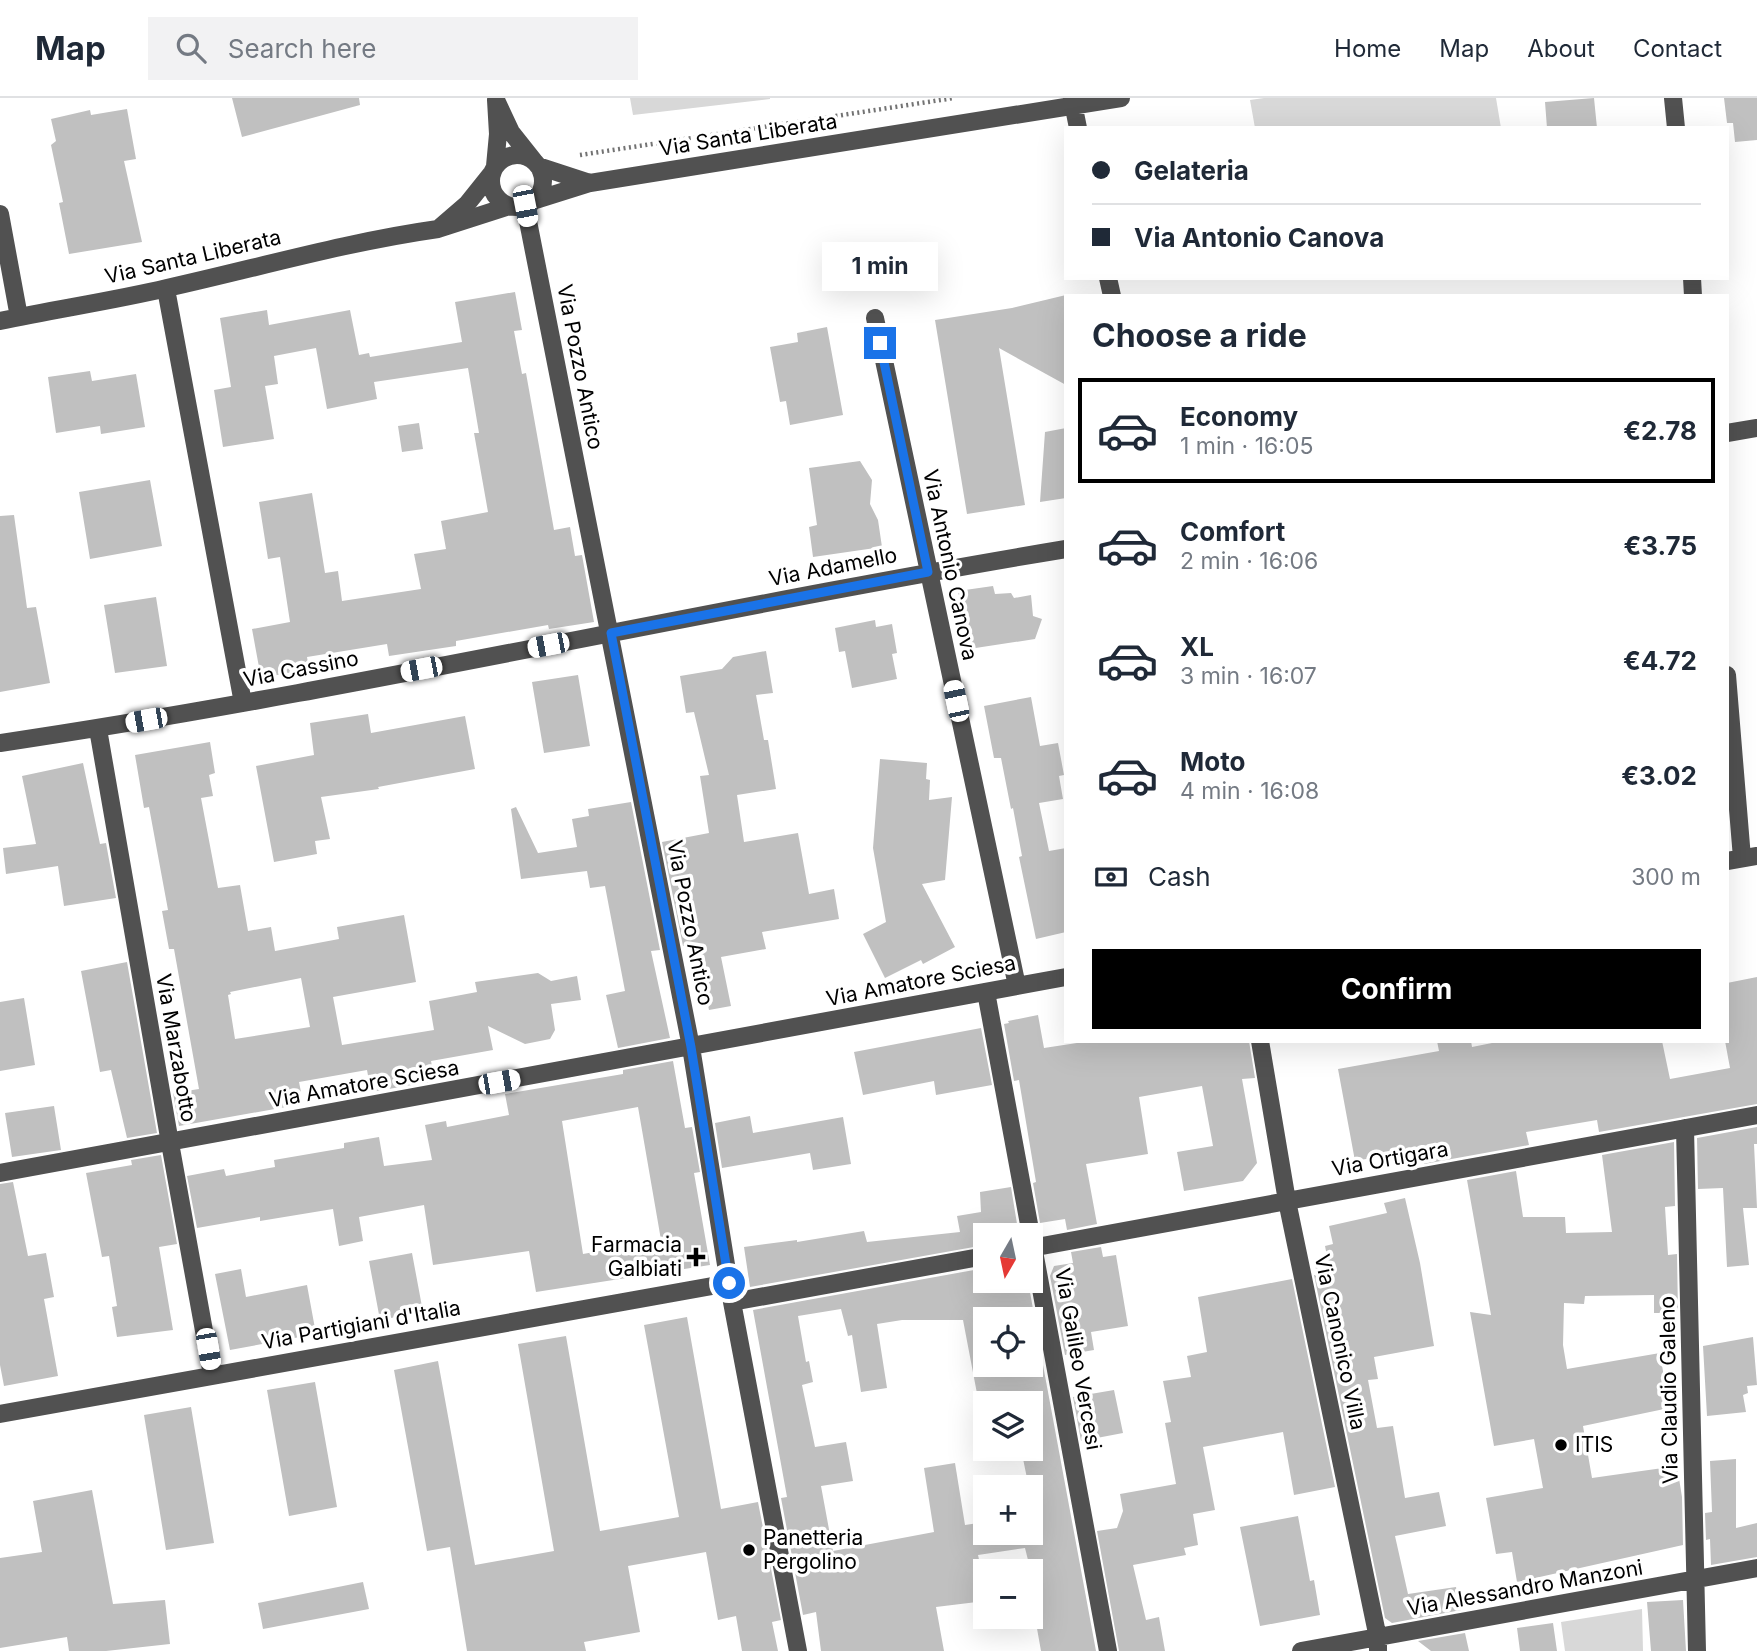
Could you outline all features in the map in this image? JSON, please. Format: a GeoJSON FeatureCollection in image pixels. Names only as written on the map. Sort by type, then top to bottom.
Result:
{"type":"FeatureCollection","features":[{"type":"Feature","properties":{"kind":"street","name":"Via Santa Liberata"},"geometry":{"type":"LineString","coordinates":[[0,321],[166,289],[270,263],[438,229],[590,183],[1072,102],[1121,98]]}},
{"type":"Feature","properties":{"kind":"street"},"geometry":{"type":"LineString","coordinates":[[1673,98],[1676,126]]}},
{"type":"Feature","properties":{"kind":"street"},"geometry":{"type":"LineString","coordinates":[[496,99],[511,132],[543,176],[543,184],[523,204],[498,200],[493,192],[498,134],[496,99]]}},
{"type":"Feature","properties":{"kind":"street"},"geometry":{"type":"LineString","coordinates":[[1072,102],[1078,126]]}},
{"type":"Feature","properties":{"kind":"street"},"geometry":{"type":"LineString","coordinates":[[493,170],[501,160],[518,155],[536,163]]}},
{"type":"Feature","properties":{"kind":"street","name":"Via Santa Liberata"},"geometry":{"type":"LineString","coordinates":[[536,163],[567,177],[590,183]]}},
{"type":"Feature","properties":{"kind":"street","name":"Via Santa Liberata"},"geometry":{"type":"LineString","coordinates":[[438,229],[467,204],[493,170]]}},
{"type":"Feature","properties":{"kind":"street","name":"Via Pozzo Antico"},"geometry":{"type":"LineString","coordinates":[[523,204],[611,633],[691,1047],[732,1302],[798,1651]]}},
{"type":"Feature","properties":{"kind":"street"},"geometry":{"type":"LineString","coordinates":[[0,214],[19,317]]}},
{"type":"Feature","properties":{"kind":"street"},"geometry":{"type":"LineString","coordinates":[[166,289],[243,703]]}},
{"type":"Feature","properties":{"kind":"street","name":"Via Antonio Canova"},"geometry":{"type":"LineString","coordinates":[[875,318],[1017,986]]}},
{"type":"Feature","properties":{"kind":"street"},"geometry":{"type":"LineString","coordinates":[[1729,433],[1757,428]]}},
{"type":"Feature","properties":{"kind":"street","name":"Via Adamello"},"geometry":{"type":"LineString","coordinates":[[611,633],[928,572],[1064,549]]}},
{"type":"Feature","properties":{"kind":"street","name":"Via Cassino"},"geometry":{"type":"LineString","coordinates":[[0,743],[98,729],[243,703],[611,633]]}},
{"type":"Feature","properties":{"kind":"street"},"geometry":{"type":"LineString","coordinates":[[1729,700],[1742,858]]}},
{"type":"Feature","properties":{"kind":"street","name":"Via Marzabotto"},"geometry":{"type":"LineString","coordinates":[[98,729],[212,1375]]}},
{"type":"Feature","properties":{"kind":"street","name":"Via Amatore Sciesa"},"geometry":{"type":"LineString","coordinates":[[0,1173],[1064,977]]}},
{"type":"Feature","properties":{"kind":"street","name":"Via Galileo Vercesi"},"geometry":{"type":"LineString","coordinates":[[986,992],[1028,1223]]}},
{"type":"Feature","properties":{"kind":"street","name":"Via Canonico Villa"},"geometry":{"type":"LineString","coordinates":[[1259,1043],[1287,1201],[1378,1644]]}},
{"type":"Feature","properties":{"kind":"street","name":"Via Ortigara"},"geometry":{"type":"LineString","coordinates":[[1043,1246],[1757,1115]]}},
{"type":"Feature","properties":{"kind":"street","name":"Via Claudio Galeno"},"geometry":{"type":"LineString","coordinates":[[1685,1128],[1697,1651]]}},
{"type":"Feature","properties":{"kind":"street"},"geometry":{"type":"LineString","coordinates":[[732,1302],[973,1258]]}},
{"type":"Feature","properties":{"kind":"street","name":"Via Partigiani d'Italia"},"geometry":{"type":"LineString","coordinates":[[0,1414],[729,1283]]}},
{"type":"Feature","properties":{"kind":"street","name":"Via Galileo Vercesi"},"geometry":{"type":"LineString","coordinates":[[1041,1293],[1108,1651]]}},
{"type":"Feature","properties":{"kind":"street","name":"Via Alessandro Manzoni"},"geometry":{"type":"LineString","coordinates":[[1301,1651],[1378,1644],[1757,1568]]}},
{"type":"Feature","properties":{"kind":"path"},"geometry":{"type":"LineString","coordinates":[[567,157],[954,98]]}},
{"type":"Feature","properties":{"kind":"shaded area"},"geometry":{"type":"Polygon","coordinates":[[[630,98],[770,98],[770,99],[633,115],[630,98]]]}},
{"type":"Feature","properties":{"kind":"shaded area"},"geometry":{"type":"Polygon","coordinates":[[[1496,98],[1501,126],[1255,126],[1250,100],[1496,98]]]}},
{"type":"Feature","properties":{"kind":"shaded area"},"geometry":{"type":"Polygon","coordinates":[[[1642,1609],[1643,1651],[1565,1651],[1561,1622],[1642,1609]]]}},
{"type":"Feature","properties":{"kind":"building"},"geometry":{"type":"Polygon","coordinates":[[[232,98],[359,98],[360,105],[242,137],[232,98]]]}},
{"type":"Feature","properties":{"kind":"building"},"geometry":{"type":"Polygon","coordinates":[[[1594,98],[1597,126],[1547,126],[1545,102],[1594,98]]]}},
{"type":"Feature","properties":{"kind":"building"},"geometry":{"type":"Polygon","coordinates":[[[1724,98],[1757,98],[1757,140],[1735,142],[1733,123],[1727,123],[1724,98]]]}},
{"type":"Feature","properties":{"kind":"building"},"geometry":{"type":"Polygon","coordinates":[[[127,109],[136,159],[124,161],[142,242],[69,254],[59,203],[63,202],[51,145],[56,141],[51,119],[90,110],[91,115],[127,109]]]}},
{"type":"Feature","properties":{"kind":"building"},"geometry":{"type":"Polygon","coordinates":[[[515,292],[522,330],[514,331],[522,374],[526,373],[554,530],[570,527],[575,556],[582,555],[594,622],[549,629],[548,625],[456,641],[456,646],[389,656],[387,644],[307,657],[309,669],[261,678],[252,629],[290,622],[280,557],[268,559],[259,502],[312,493],[325,573],[338,571],[342,601],[421,589],[414,554],[446,549],[441,521],[488,512],[474,433],[479,433],[468,368],[374,382],[377,399],[327,409],[316,348],[274,356],[278,384],[265,386],[274,439],[223,447],[214,390],[231,387],[220,318],[267,310],[269,325],[350,310],[359,355],[369,353],[370,357],[462,342],[455,302],[515,292]]]}},
{"type":"Feature","properties":{"kind":"building"},"geometry":{"type":"Polygon","coordinates":[[[1064,295],[1064,384],[999,348],[1025,505],[967,514],[935,320],[1012,308],[1064,295]]]}},
{"type":"Feature","properties":{"kind":"building"},"geometry":{"type":"Polygon","coordinates":[[[827,327],[843,415],[790,425],[786,401],[780,402],[770,347],[798,342],[797,333],[827,327]]]}},
{"type":"Feature","properties":{"kind":"building"},"geometry":{"type":"Polygon","coordinates":[[[90,371],[92,381],[136,374],[145,427],[101,434],[100,426],[56,433],[48,377],[90,371]]]}},
{"type":"Feature","properties":{"kind":"building"},"geometry":{"type":"Polygon","coordinates":[[[419,423],[423,449],[402,452],[398,426],[419,423]]]}},
{"type":"Feature","properties":{"kind":"building"},"geometry":{"type":"Polygon","coordinates":[[[1064,428],[1064,498],[1040,502],[1045,432],[1064,428]]]}},
{"type":"Feature","properties":{"kind":"building"},"geometry":{"type":"Polygon","coordinates":[[[860,461],[872,480],[870,504],[878,520],[882,547],[813,557],[809,527],[817,525],[809,468],[860,461]]]}},
{"type":"Feature","properties":{"kind":"building"},"geometry":{"type":"Polygon","coordinates":[[[150,480],[162,546],[90,559],[79,492],[150,480]]]}},
{"type":"Feature","properties":{"kind":"building"},"geometry":{"type":"Polygon","coordinates":[[[14,515],[27,608],[36,607],[50,683],[0,692],[0,516],[14,515]]]}},
{"type":"Feature","properties":{"kind":"building"},"geometry":{"type":"Polygon","coordinates":[[[993,586],[995,594],[1011,593],[1014,598],[1031,595],[1033,616],[1042,619],[1035,639],[969,649],[958,591],[993,586]]]}},
{"type":"Feature","properties":{"kind":"building"},"geometry":{"type":"Polygon","coordinates":[[[156,597],[167,666],[115,673],[104,605],[156,597]]]}},
{"type":"Feature","properties":{"kind":"building"},"geometry":{"type":"Polygon","coordinates":[[[875,620],[876,627],[892,624],[897,653],[892,654],[897,679],[852,688],[845,651],[839,652],[835,628],[875,620]]]}},
{"type":"Feature","properties":{"kind":"building"},"geometry":{"type":"Polygon","coordinates":[[[766,651],[773,693],[756,695],[764,740],[768,740],[776,789],[737,795],[744,842],[798,833],[809,894],[834,889],[839,919],[762,932],[766,949],[721,957],[731,1006],[709,1010],[695,943],[683,946],[662,842],[709,833],[700,776],[709,775],[694,712],[686,713],[680,676],[722,669],[733,657],[766,651]]]}},
{"type":"Feature","properties":{"kind":"building"},"geometry":{"type":"Polygon","coordinates":[[[578,675],[590,746],[544,753],[532,682],[578,675]]]}},
{"type":"Feature","properties":{"kind":"building"},"geometry":{"type":"Polygon","coordinates":[[[1031,697],[1040,746],[1058,743],[1064,775],[1059,776],[1063,799],[1039,803],[1049,851],[1064,848],[1064,932],[1036,939],[1019,857],[1022,856],[1013,808],[1011,809],[1001,758],[994,758],[984,706],[1031,697]]]}},
{"type":"Feature","properties":{"kind":"building"},"geometry":{"type":"Polygon","coordinates":[[[368,714],[371,733],[465,716],[475,769],[378,787],[379,789],[321,797],[330,839],[315,841],[317,854],[274,862],[256,766],[314,755],[310,723],[368,714]]]}},
{"type":"Feature","properties":{"kind":"building"},"geometry":{"type":"Polygon","coordinates":[[[210,742],[215,773],[209,775],[213,796],[201,798],[218,888],[240,885],[248,931],[271,927],[275,951],[339,939],[337,927],[404,915],[416,982],[333,997],[342,1045],[434,1030],[429,1001],[477,992],[475,982],[538,973],[551,981],[577,976],[581,1000],[551,1004],[555,1030],[550,1039],[525,1044],[488,1026],[493,1050],[431,1061],[435,1081],[371,1092],[367,1070],[299,1082],[301,1092],[283,1094],[286,1107],[179,1126],[173,1093],[199,1089],[174,949],[169,949],[162,911],[168,910],[149,807],[144,808],[135,755],[210,742]],[[301,978],[230,992],[228,995],[235,1039],[310,1027],[301,978]]]}},
{"type":"Feature","properties":{"kind":"building"},"geometry":{"type":"Polygon","coordinates":[[[880,759],[927,763],[929,800],[952,797],[945,880],[922,884],[955,947],[923,964],[921,960],[885,978],[863,934],[886,922],[873,848],[880,759]]]}},
{"type":"Feature","properties":{"kind":"building"},"geometry":{"type":"Polygon","coordinates":[[[83,763],[100,844],[106,843],[116,898],[64,906],[58,866],[6,874],[3,848],[36,844],[22,776],[83,763]]]}},
{"type":"Feature","properties":{"kind":"building"},"geometry":{"type":"Polygon","coordinates":[[[631,802],[660,950],[651,951],[670,1038],[618,1048],[606,995],[625,991],[605,886],[590,888],[587,871],[521,879],[511,809],[516,807],[538,853],[577,847],[572,819],[589,816],[588,809],[631,802]]]}},
{"type":"Feature","properties":{"kind":"building"},"geometry":{"type":"Polygon","coordinates":[[[127,962],[157,1133],[127,1138],[111,1070],[100,1072],[81,971],[127,962]]]}},
{"type":"Feature","properties":{"kind":"building"},"geometry":{"type":"Polygon","coordinates":[[[1757,977],[1757,1104],[1599,1132],[1597,1120],[1526,1132],[1529,1145],[1424,1164],[1421,1149],[1355,1161],[1338,1069],[1439,1051],[1437,1043],[1471,1043],[1472,1047],[1492,1043],[1662,1043],[1670,1079],[1730,1068],[1725,1043],[1729,1043],[1729,983],[1757,977]]]}},
{"type":"Feature","properties":{"kind":"building"},"geometry":{"type":"Polygon","coordinates":[[[24,998],[35,1065],[0,1071],[0,1002],[24,998]]]}},
{"type":"Feature","properties":{"kind":"building"},"geometry":{"type":"Polygon","coordinates":[[[1038,1015],[1044,1048],[1077,1043],[1249,1043],[1255,1078],[1242,1079],[1257,1163],[1243,1181],[1184,1191],[1177,1152],[1213,1146],[1202,1086],[1139,1097],[1148,1154],[1086,1164],[1097,1224],[1067,1230],[1065,1219],[1040,1223],[1019,1080],[1014,1081],[1004,1024],[1009,1023],[1008,1021],[1038,1015]]]}},
{"type":"Feature","properties":{"kind":"building"},"geometry":{"type":"Polygon","coordinates":[[[981,1028],[992,1085],[936,1095],[934,1081],[863,1095],[854,1052],[981,1028]]]}},
{"type":"Feature","properties":{"kind":"building"},"geometry":{"type":"Polygon","coordinates":[[[673,1061],[685,1128],[692,1127],[700,1172],[694,1173],[710,1265],[536,1292],[529,1251],[433,1265],[424,1205],[359,1217],[363,1241],[339,1246],[333,1209],[260,1221],[260,1217],[197,1228],[187,1176],[224,1169],[226,1176],[275,1167],[274,1160],[344,1148],[344,1143],[379,1137],[384,1166],[432,1160],[425,1125],[446,1121],[447,1127],[509,1115],[505,1094],[623,1074],[623,1070],[673,1061]],[[638,1107],[562,1121],[583,1254],[661,1240],[638,1107]]]}},
{"type":"Feature","properties":{"kind":"building"},"geometry":{"type":"Polygon","coordinates":[[[54,1106],[61,1150],[12,1157],[5,1113],[54,1106]]]}},
{"type":"Feature","properties":{"kind":"building"},"geometry":{"type":"Polygon","coordinates":[[[750,1116],[753,1133],[843,1117],[851,1164],[813,1170],[810,1153],[722,1168],[715,1123],[750,1116]]]}},
{"type":"Feature","properties":{"kind":"building"},"geometry":{"type":"Polygon","coordinates":[[[1757,1127],[1757,1144],[1754,1144],[1757,1208],[1743,1208],[1749,1265],[1727,1267],[1723,1188],[1698,1189],[1697,1138],[1757,1127]]]}},
{"type":"Feature","properties":{"kind":"building"},"geometry":{"type":"Polygon","coordinates":[[[1674,1142],[1675,1206],[1665,1207],[1668,1255],[1677,1254],[1678,1313],[1654,1313],[1654,1295],[1585,1296],[1584,1304],[1564,1303],[1563,1345],[1567,1369],[1660,1353],[1669,1408],[1583,1426],[1592,1478],[1677,1466],[1682,1497],[1683,1545],[1517,1582],[1512,1552],[1496,1554],[1486,1498],[1543,1488],[1534,1439],[1494,1446],[1470,1312],[1491,1315],[1467,1180],[1516,1171],[1523,1217],[1565,1217],[1566,1233],[1612,1232],[1602,1155],[1674,1142]]]}},
{"type":"Feature","properties":{"kind":"building"},"geometry":{"type":"Polygon","coordinates":[[[161,1155],[177,1244],[159,1247],[173,1330],[117,1337],[112,1307],[117,1306],[109,1256],[102,1257],[86,1173],[132,1165],[131,1160],[161,1155]]]}},
{"type":"Feature","properties":{"kind":"building"},"geometry":{"type":"Polygon","coordinates":[[[13,1182],[28,1256],[46,1253],[54,1297],[44,1299],[58,1376],[4,1386],[0,1365],[0,1184],[13,1182]]]}},
{"type":"Feature","properties":{"kind":"building"},"geometry":{"type":"Polygon","coordinates":[[[1011,1187],[1017,1223],[973,1223],[973,1247],[750,1287],[744,1247],[864,1231],[867,1242],[960,1232],[957,1216],[981,1212],[980,1192],[1011,1187]]]}},
{"type":"Feature","properties":{"kind":"building"},"geometry":{"type":"Polygon","coordinates":[[[1405,1198],[1420,1263],[1434,1346],[1374,1357],[1378,1379],[1368,1380],[1377,1428],[1393,1426],[1405,1498],[1439,1492],[1446,1526],[1395,1536],[1408,1594],[1456,1587],[1461,1610],[1392,1623],[1385,1618],[1314,1275],[1317,1275],[1315,1264],[1328,1261],[1325,1246],[1333,1244],[1329,1226],[1387,1213],[1384,1203],[1405,1198]]]}},
{"type":"Feature","properties":{"kind":"building"},"geometry":{"type":"Polygon","coordinates":[[[1101,1247],[1103,1257],[1116,1255],[1128,1326],[1091,1332],[1094,1350],[1065,1355],[1050,1276],[1054,1266],[1073,1263],[1071,1252],[1101,1247]]]}},
{"type":"Feature","properties":{"kind":"building"},"geometry":{"type":"Polygon","coordinates":[[[412,1253],[423,1312],[380,1320],[369,1261],[412,1253]]]}},
{"type":"Feature","properties":{"kind":"building"},"geometry":{"type":"Polygon","coordinates":[[[241,1269],[246,1297],[307,1285],[316,1334],[230,1350],[215,1274],[241,1269]]]}},
{"type":"Feature","properties":{"kind":"building"},"geometry":{"type":"Polygon","coordinates":[[[973,1270],[973,1293],[1030,1293],[1033,1307],[973,1307],[973,1372],[963,1320],[902,1320],[877,1324],[887,1388],[861,1392],[852,1335],[848,1336],[841,1309],[798,1316],[806,1362],[809,1361],[813,1382],[802,1385],[815,1447],[846,1442],[853,1481],[821,1486],[833,1551],[934,1532],[924,1468],[955,1463],[965,1525],[973,1524],[973,1545],[1043,1545],[1043,1475],[1026,1475],[1023,1461],[1043,1461],[1043,1391],[977,1391],[974,1377],[1043,1377],[1043,1365],[1096,1651],[1041,1651],[1037,1629],[1043,1629],[1043,1559],[1028,1559],[1025,1548],[978,1555],[979,1559],[973,1559],[973,1602],[936,1607],[944,1651],[821,1651],[816,1612],[803,1615],[781,1498],[787,1497],[753,1310],[973,1270]]]}},
{"type":"Feature","properties":{"kind":"building"},"geometry":{"type":"Polygon","coordinates":[[[1292,1279],[1335,1487],[1294,1495],[1283,1432],[1203,1447],[1215,1510],[1193,1514],[1198,1545],[1184,1548],[1186,1555],[1133,1565],[1146,1620],[1159,1617],[1165,1651],[1119,1651],[1097,1531],[1117,1528],[1123,1511],[1120,1494],[1176,1484],[1165,1423],[1171,1422],[1163,1381],[1191,1377],[1187,1356],[1207,1352],[1198,1297],[1292,1279]]]}},
{"type":"Feature","properties":{"kind":"building"},"geometry":{"type":"Polygon","coordinates":[[[687,1317],[721,1509],[758,1502],[781,1620],[772,1622],[778,1651],[742,1651],[736,1616],[718,1620],[706,1552],[628,1566],[640,1632],[584,1642],[586,1651],[467,1651],[450,1547],[427,1551],[394,1370],[438,1361],[475,1565],[554,1551],[518,1344],[566,1336],[600,1531],[679,1517],[644,1325],[687,1317]]]}},
{"type":"Feature","properties":{"kind":"building"},"geometry":{"type":"Polygon","coordinates":[[[1753,1337],[1757,1385],[1747,1386],[1748,1393],[1743,1395],[1746,1412],[1707,1416],[1703,1346],[1753,1337]]]}},
{"type":"Feature","properties":{"kind":"building"},"geometry":{"type":"Polygon","coordinates":[[[315,1382],[337,1507],[289,1516],[267,1390],[315,1382]]]}},
{"type":"Feature","properties":{"kind":"building"},"geometry":{"type":"Polygon","coordinates":[[[1114,1390],[1123,1433],[1081,1441],[1073,1397],[1114,1390]]]}},
{"type":"Feature","properties":{"kind":"building"},"geometry":{"type":"Polygon","coordinates":[[[191,1407],[214,1543],[166,1550],[144,1415],[191,1407]]]}},
{"type":"Feature","properties":{"kind":"building"},"geometry":{"type":"Polygon","coordinates":[[[1736,1459],[1736,1528],[1757,1523],[1757,1557],[1711,1565],[1710,1539],[1706,1540],[1705,1513],[1712,1512],[1710,1461],[1736,1459]]]}},
{"type":"Feature","properties":{"kind":"building"},"geometry":{"type":"Polygon","coordinates":[[[92,1490],[113,1604],[165,1600],[170,1644],[106,1651],[69,1651],[67,1637],[0,1648],[0,1558],[42,1552],[33,1501],[92,1490]]]}},
{"type":"Feature","properties":{"kind":"building"},"geometry":{"type":"Polygon","coordinates":[[[1298,1516],[1310,1581],[1314,1580],[1320,1615],[1260,1626],[1240,1527],[1298,1516]]]}},
{"type":"Feature","properties":{"kind":"building"},"geometry":{"type":"Polygon","coordinates":[[[363,1582],[369,1609],[263,1629],[258,1603],[363,1582]]]}},
{"type":"Feature","properties":{"kind":"building"},"geometry":{"type":"Polygon","coordinates":[[[1683,1600],[1686,1651],[1651,1651],[1647,1602],[1683,1600]]]}},
{"type":"Feature","properties":{"kind":"building"},"geometry":{"type":"Polygon","coordinates":[[[1553,1623],[1557,1651],[1520,1651],[1517,1628],[1553,1623]]]}},
{"type":"Feature","properties":{"kind":"building"},"geometry":{"type":"Polygon","coordinates":[[[1465,1633],[1469,1651],[1431,1651],[1418,1641],[1465,1633]]]}},
{"type":"Feature","properties":{"kind":"place","name":"Farmacia Galbiati"},"geometry":{"type":"Point","coordinates":[696,1257]}},
{"type":"Feature","properties":{"kind":"place","name":"ITIS"},"geometry":{"type":"Point","coordinates":[1561,1445]}},
{"type":"Feature","properties":{"kind":"place","name":"Panetteria Pergolino"},"geometry":{"type":"Point","coordinates":[749,1550]}},
{"type":"Feature","properties":{"kind":"route"},"geometry":{"type":"LineString","coordinates":[[729,1283],[691,1047],[611,633],[928,572],[880,343]]}}]}
